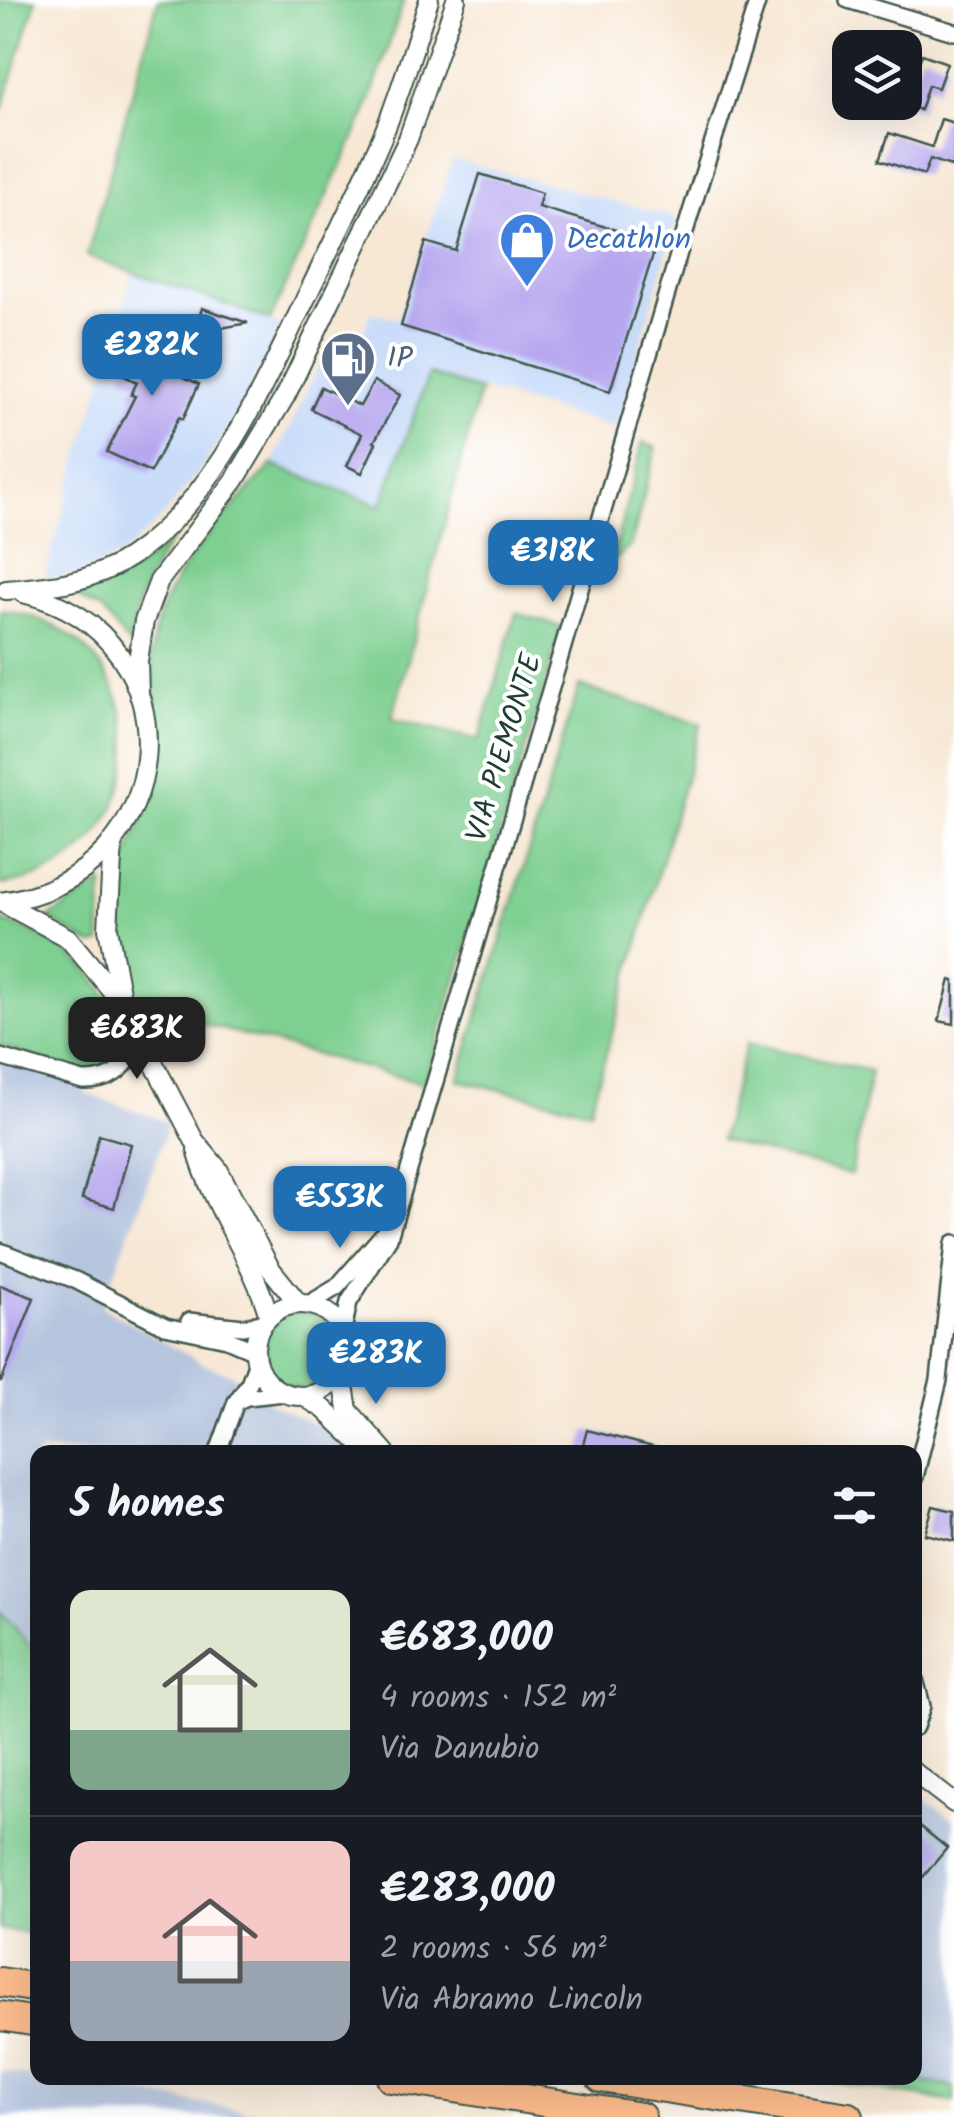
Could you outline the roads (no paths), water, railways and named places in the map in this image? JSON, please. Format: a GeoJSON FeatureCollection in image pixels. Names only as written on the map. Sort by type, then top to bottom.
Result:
{"type":"FeatureCollection","features":[{"type":"Feature","properties":{"kind":"highway"},"geometry":{"type":"LineString","coordinates":[[0,1982],[30,1987]]}},
{"type":"Feature","properties":{"kind":"highway"},"geometry":{"type":"LineString","coordinates":[[0,2016],[30,2021]]}},
{"type":"Feature","properties":{"kind":"highway"},"geometry":{"type":"LineString","coordinates":[[435,2085],[642,2117]]}},
{"type":"Feature","properties":{"kind":"highway"},"geometry":{"type":"LineString","coordinates":[[645,2085],[849,2117]]}},
{"type":"Feature","properties":{"kind":"street"},"geometry":{"type":"LineString","coordinates":[[3,590],[64,586],[109,570],[158,535],[201,485],[262,385],[372,159],[429,0]]}},
{"type":"Feature","properties":{"kind":"street"},"geometry":{"type":"LineString","coordinates":[[0,902],[22,899],[63,884],[98,859],[126,824],[143,783],[147,738],[138,694],[138,661],[144,621],[159,581],[235,480],[286,395],[408,139],[456,0]]}},
{"type":"Feature","properties":{"kind":"street","name":"VIA PIEMONTE"},"geometry":{"type":"LineString","coordinates":[[343,1331],[349,1302],[389,1238],[690,215],[758,0]]}},
{"type":"Feature","properties":{"kind":"street"},"geometry":{"type":"LineString","coordinates":[[848,0],[954,32]]}},
{"type":"Feature","properties":{"kind":"street"},"geometry":{"type":"LineString","coordinates":[[3,590],[45,598],[96,629],[121,659],[138,694]]}},
{"type":"Feature","properties":{"kind":"street"},"geometry":{"type":"LineString","coordinates":[[113,843],[108,928],[122,1003]]}},
{"type":"Feature","properties":{"kind":"street"},"geometry":{"type":"LineString","coordinates":[[0,902],[68,938],[122,1003],[194,1140],[204,1174],[255,1276],[267,1319],[256,1339],[249,1383],[236,1402],[221,1445]]}},
{"type":"Feature","properties":{"kind":"street"},"geometry":{"type":"LineString","coordinates":[[0,1057],[98,1082],[123,1068],[131,1056],[136,1030]]}},
{"type":"Feature","properties":{"kind":"street"},"geometry":{"type":"LineString","coordinates":[[194,1140],[218,1169],[270,1268],[304,1304],[334,1317],[343,1331],[347,1359],[342,1373],[322,1392],[247,1397],[236,1402]]}},
{"type":"Feature","properties":{"kind":"street","name":"VIA PIEMONTE"},"geometry":{"type":"LineString","coordinates":[[304,1304],[337,1287],[391,1225]]}},
{"type":"Feature","properties":{"kind":"street"},"geometry":{"type":"LineString","coordinates":[[922,1449],[939,1380],[954,1243]]}},
{"type":"Feature","properties":{"kind":"street"},"geometry":{"type":"LineString","coordinates":[[0,1251],[68,1277],[165,1326],[226,1339],[255,1358],[263,1377],[324,1409],[362,1445]]}},
{"type":"Feature","properties":{"kind":"street"},"geometry":{"type":"LineString","coordinates":[[146,1317],[243,1327],[267,1319],[282,1308],[304,1304]]}},
{"type":"Feature","properties":{"kind":"street"},"geometry":{"type":"LineString","coordinates":[[342,1373],[348,1410],[379,1445]]}},
{"type":"Feature","properties":{"kind":"street"},"geometry":{"type":"LineString","coordinates":[[922,1778],[954,1803]]}},
{"type":"Feature","properties":{"kind":"place","name":"Decathlon"},"geometry":{"type":"Point","coordinates":[527,289]}},
{"type":"Feature","properties":{"kind":"place","name":"IP"},"geometry":{"type":"Point","coordinates":[348,408]}}]}
